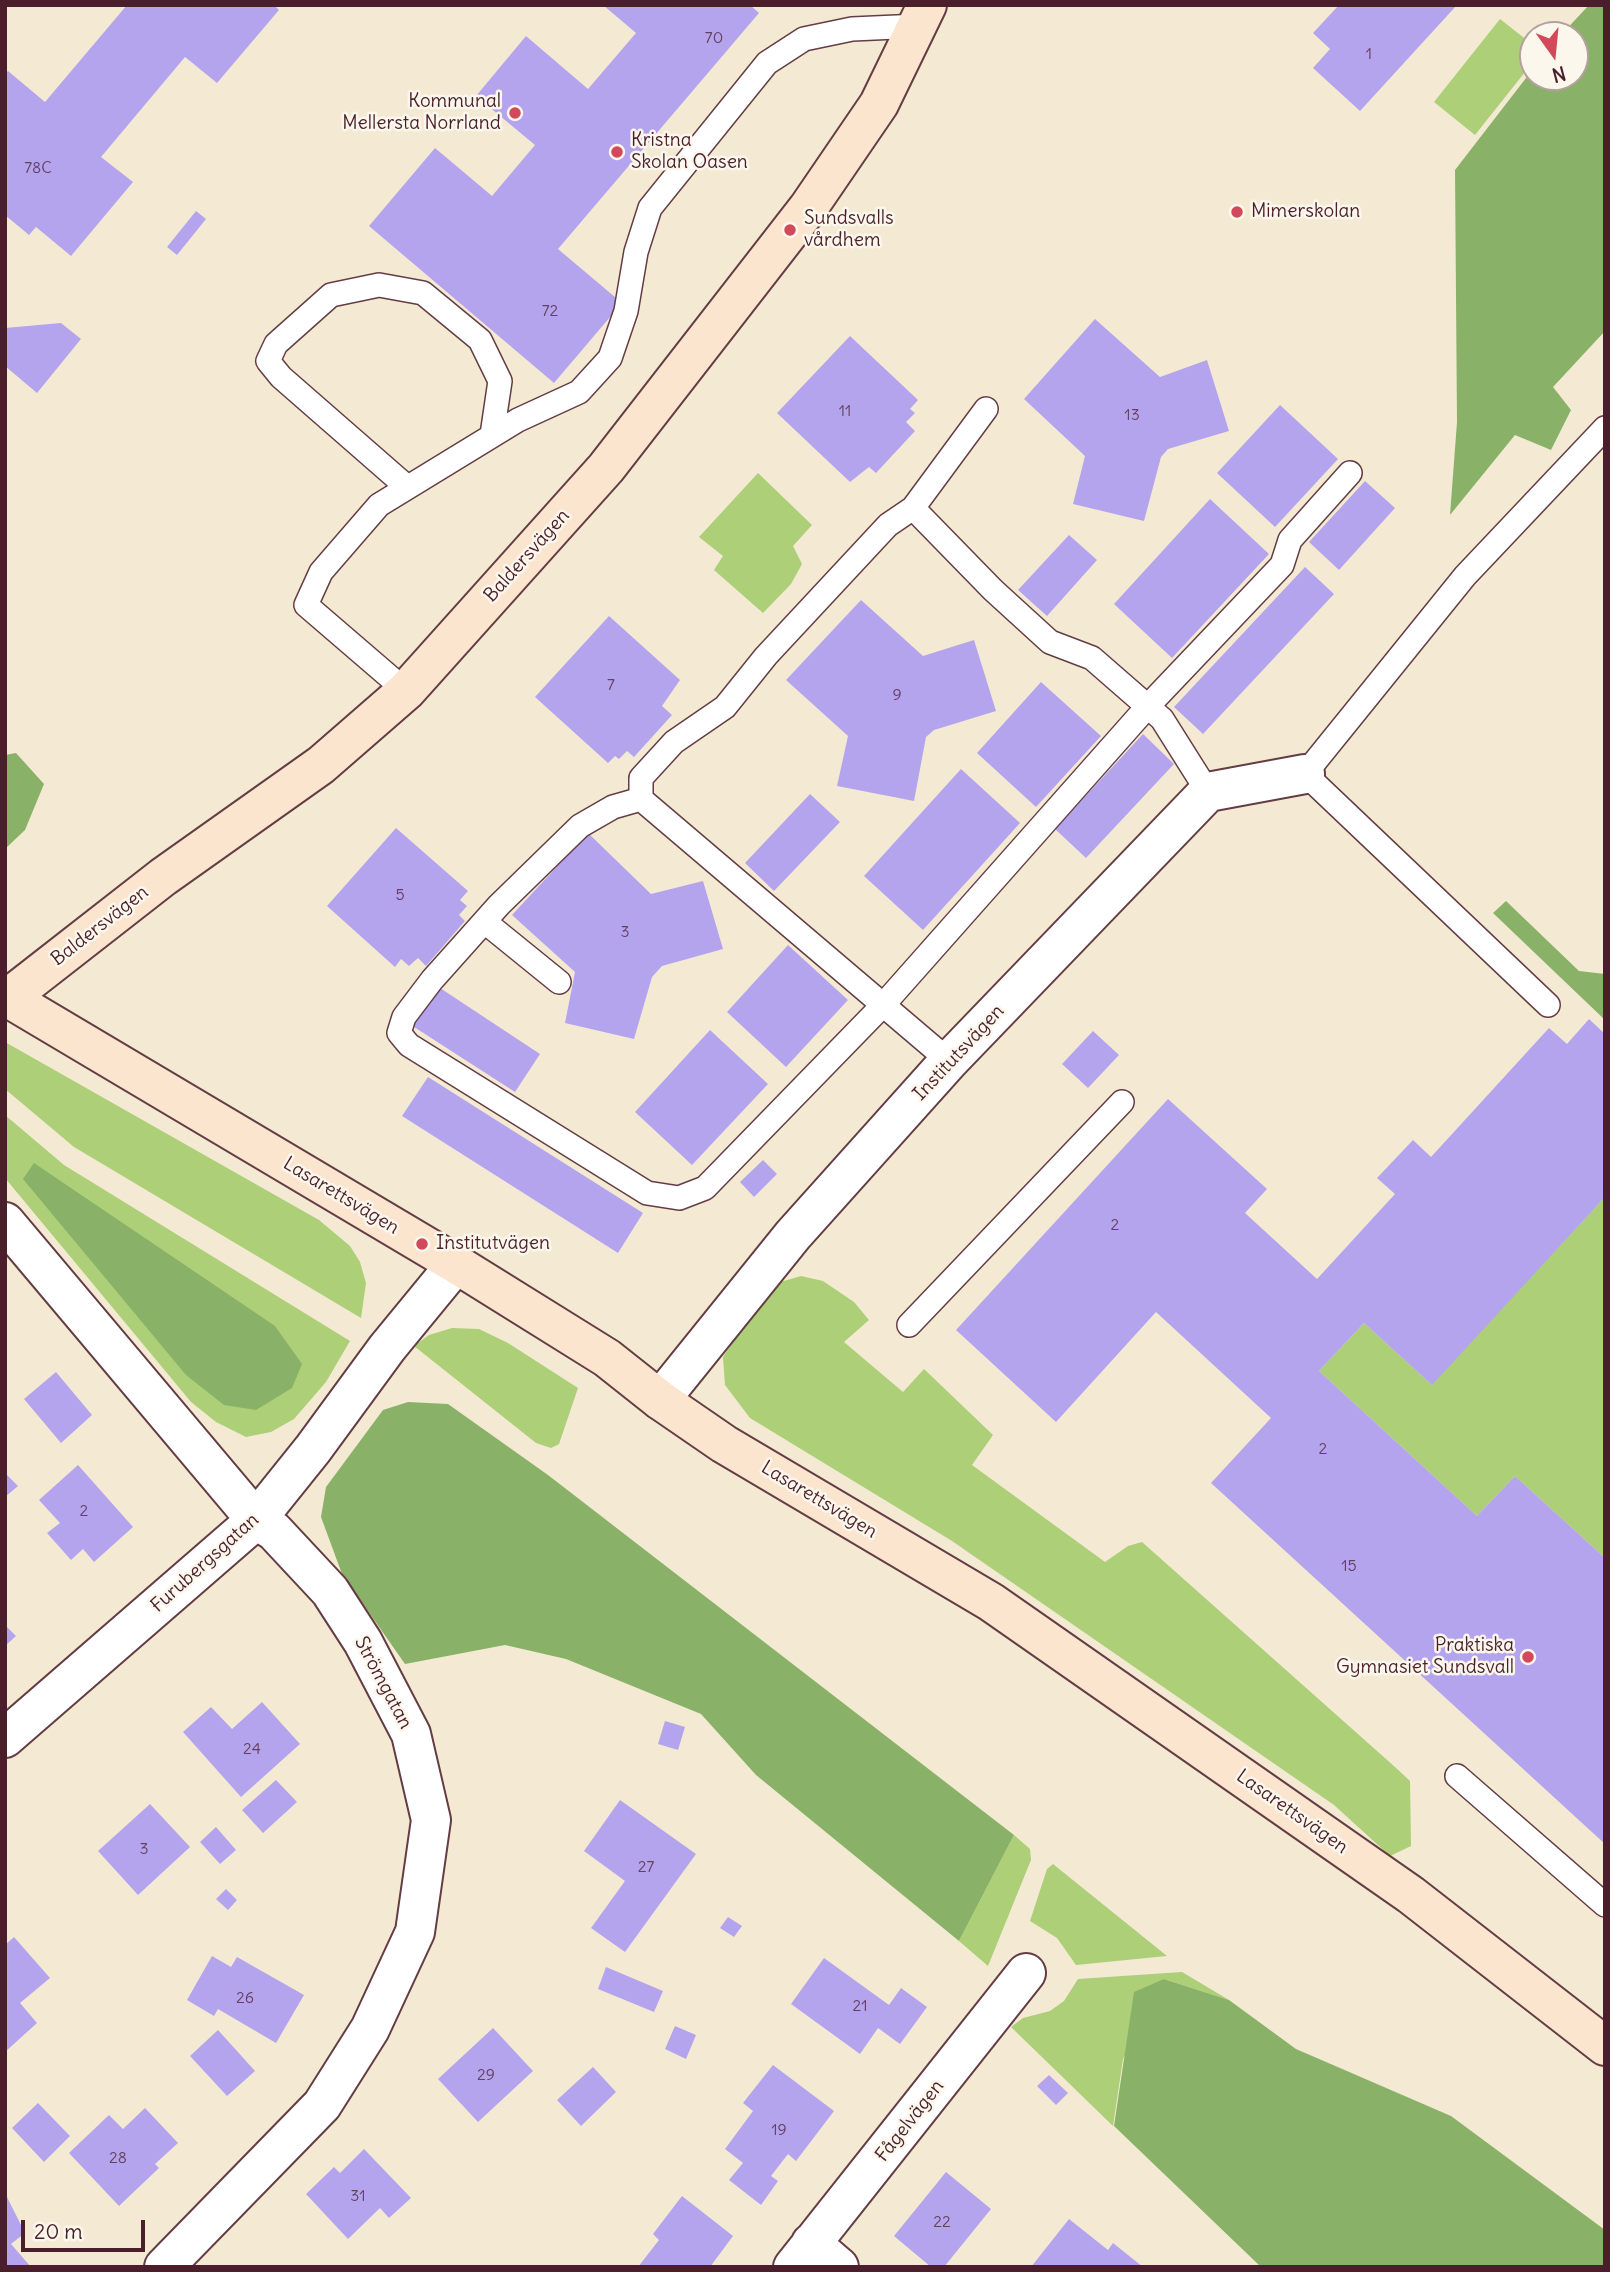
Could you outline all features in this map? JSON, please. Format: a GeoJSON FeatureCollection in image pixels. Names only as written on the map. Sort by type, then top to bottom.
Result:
{"type":"FeatureCollection","features":[{"type":"Feature","properties":{"kind":"street","name":"Baldersvägen"},"geometry":{"type":"LineString","coordinates":[[7,997],[163,877],[321,765],[406,691],[606,468],[808,208],[879,104],[923,16]]}},
{"type":"Feature","properties":{"kind":"street"},"geometry":{"type":"LineString","coordinates":[[1208,792],[1305,774]]}},
{"type":"Feature","properties":{"kind":"street","name":"Institutsvägen"},"geometry":{"type":"LineString","coordinates":[[660,1400],[793,1235],[949,1061],[1208,792]]}},
{"type":"Feature","properties":{"kind":"street","name":"Lasarettsvägen"},"geometry":{"type":"LineString","coordinates":[[7,997],[456,1264],[607,1358],[660,1400],[724,1444],[991,1602],[1411,1895],[1605,2046]]}},
{"type":"Feature","properties":{"kind":"street","name":"Strömgatan"},"geometry":{"type":"LineString","coordinates":[[5,1222],[256,1520],[274,1531],[330,1591],[363,1642],[411,1734],[431,1820],[415,1932],[370,2029],[322,2105],[164,2267]]}},
{"type":"Feature","properties":{"kind":"street","name":"Furubergsgatan"},"geometry":{"type":"LineString","coordinates":[[5,1738],[256,1520],[313,1449],[387,1348],[456,1264]]}},
{"type":"Feature","properties":{"kind":"street","name":"Fågelvägen"},"geometry":{"type":"LineString","coordinates":[[814,2259],[1026,1973]]}},
{"type":"Feature","properties":{"kind":"lane"},"geometry":{"type":"LineString","coordinates":[[406,691],[306,604],[321,572],[379,505],[492,435],[579,392],[610,359],[626,311],[635,251],[650,208],[768,63],[804,39],[923,16]]}},
{"type":"Feature","properties":{"kind":"lane"},"geometry":{"type":"LineString","coordinates":[[407,487],[281,377],[268,361],[276,344],[331,295],[379,285],[424,293],[480,340],[500,382],[492,435]]}},
{"type":"Feature","properties":{"kind":"lane"},"geometry":{"type":"LineString","coordinates":[[949,1061],[641,799],[640,778],[665,751],[725,707],[766,656],[888,525],[913,508],[986,409]]}},
{"type":"Feature","properties":{"kind":"lane"},"geometry":{"type":"LineString","coordinates":[[1548,1005],[1305,774],[1465,576],[1605,428]]}},
{"type":"Feature","properties":{"kind":"lane"},"geometry":{"type":"LineString","coordinates":[[641,799],[613,807],[580,826],[485,922],[404,1017],[399,1033],[409,1045],[647,1193],[680,1198],[705,1188],[884,1004],[1147,706],[1282,565],[1290,540],[1350,473]]}},
{"type":"Feature","properties":{"kind":"lane"},"geometry":{"type":"LineString","coordinates":[[913,508],[993,590],[1050,642],[1092,658],[1162,719],[1208,792]]}},
{"type":"Feature","properties":{"kind":"lane"},"geometry":{"type":"LineString","coordinates":[[485,922],[559,982]]}},
{"type":"Feature","properties":{"kind":"lane"},"geometry":{"type":"LineString","coordinates":[[909,1325],[1122,1102]]}},
{"type":"Feature","properties":{"kind":"lane"},"geometry":{"type":"LineString","coordinates":[[1457,1776],[1605,1905]]}},
{"type":"Feature","properties":{"kind":"green space"},"geometry":{"type":"Polygon","coordinates":[[[1589,5],[1605,5],[1605,331],[1553,387],[1571,410],[1551,450],[1515,435],[1450,515],[1457,422],[1455,170],[1519,87],[1519,91],[1589,91],[1589,21],[1574,21],[1589,5]]]}},
{"type":"Feature","properties":{"kind":"green space"},"geometry":{"type":"Polygon","coordinates":[[[1500,19],[1519,34],[1519,80],[1475,135],[1434,102],[1500,19]]]}},
{"type":"Feature","properties":{"kind":"green space"},"geometry":{"type":"Polygon","coordinates":[[[758,473],[812,525],[793,546],[802,564],[791,584],[763,613],[714,570],[723,556],[699,537],[758,473]]]}},
{"type":"Feature","properties":{"kind":"green space"},"geometry":{"type":"Polygon","coordinates":[[[16,753],[44,784],[25,830],[5,849],[5,755],[16,753]]]}},
{"type":"Feature","properties":{"kind":"green space"},"geometry":{"type":"Polygon","coordinates":[[[1506,901],[1579,971],[1605,974],[1605,1020],[1493,913],[1506,901]]]}},
{"type":"Feature","properties":{"kind":"green space"},"geometry":{"type":"Polygon","coordinates":[[[5,1042],[319,1220],[350,1246],[360,1262],[366,1283],[361,1318],[74,1147],[5,1089],[5,1042]]]}},
{"type":"Feature","properties":{"kind":"green space"},"geometry":{"type":"Polygon","coordinates":[[[5,1115],[64,1165],[350,1341],[326,1382],[294,1419],[271,1432],[246,1437],[216,1422],[191,1402],[5,1178],[5,1115]]]}},
{"type":"Feature","properties":{"kind":"green space"},"geometry":{"type":"Polygon","coordinates":[[[34,1163],[275,1326],[302,1364],[292,1388],[256,1410],[224,1405],[186,1375],[23,1179],[34,1163]]]}},
{"type":"Feature","properties":{"kind":"green space"},"geometry":{"type":"Polygon","coordinates":[[[1605,1197],[1605,1558],[1515,1476],[1477,1516],[1319,1371],[1364,1323],[1431,1384],[1605,1197]]]}},
{"type":"Feature","properties":{"kind":"green space"},"geometry":{"type":"Polygon","coordinates":[[[801,1276],[823,1281],[854,1302],[869,1320],[844,1342],[903,1392],[924,1369],[993,1435],[972,1465],[1105,1562],[1128,1546],[1142,1542],[1410,1781],[1411,1846],[1390,1856],[1334,1805],[952,1541],[750,1418],[725,1385],[723,1357],[770,1285],[801,1276]]]}},
{"type":"Feature","properties":{"kind":"green space"},"geometry":{"type":"Polygon","coordinates":[[[452,1328],[479,1329],[508,1343],[578,1388],[559,1444],[551,1448],[536,1443],[414,1346],[429,1335],[452,1328]]]}},
{"type":"Feature","properties":{"kind":"green space"},"geometry":{"type":"Polygon","coordinates":[[[408,1402],[448,1404],[548,1475],[1014,1835],[959,1941],[756,1775],[701,1714],[566,1659],[505,1645],[405,1664],[342,1574],[321,1517],[326,1487],[383,1410],[408,1402]]]}},
{"type":"Feature","properties":{"kind":"green space"},"geometry":{"type":"Polygon","coordinates":[[[1014,1835],[1030,1849],[1031,1860],[988,1966],[959,1941],[1014,1835]]]}},
{"type":"Feature","properties":{"kind":"green space"},"geometry":{"type":"Polygon","coordinates":[[[1053,1864],[1167,1956],[1076,1965],[1057,1938],[1030,1921],[1047,1869],[1053,1864]]]}},
{"type":"Feature","properties":{"kind":"green space"},"geometry":{"type":"Polygon","coordinates":[[[1182,1972],[1229,2000],[1164,1979],[1123,2059],[1113,2126],[1011,2027],[1023,2018],[1050,2011],[1064,2001],[1078,1979],[1182,1972]]]}},
{"type":"Feature","properties":{"kind":"green space"},"geometry":{"type":"Polygon","coordinates":[[[1164,1979],[1229,2000],[1296,2049],[1451,2116],[1605,2230],[1605,2267],[1261,2267],[1114,2126],[1134,1992],[1164,1979]]]}},
{"type":"Feature","properties":{"kind":"building"},"geometry":{"type":"Polygon","coordinates":[[[127,5],[274,5],[279,10],[217,83],[185,57],[101,157],[133,182],[71,256],[36,227],[29,235],[5,215],[5,74],[8,71],[45,102],[127,5]]]}},
{"type":"Feature","properties":{"kind":"building"},"geometry":{"type":"Polygon","coordinates":[[[603,5],[750,5],[759,13],[558,249],[622,303],[554,383],[369,226],[435,148],[492,196],[535,145],[476,96],[526,36],[588,89],[636,33],[603,5]]]}},
{"type":"Feature","properties":{"kind":"building"},"geometry":{"type":"Polygon","coordinates":[[[1339,5],[1457,5],[1360,111],[1313,68],[1330,49],[1313,33],[1339,5]]]}},
{"type":"Feature","properties":{"kind":"building"},"geometry":{"type":"Polygon","coordinates":[[[196,211],[206,219],[177,255],[167,247],[196,211]]]}},
{"type":"Feature","properties":{"kind":"building"},"geometry":{"type":"Polygon","coordinates":[[[1095,319],[1160,377],[1207,360],[1229,431],[1168,449],[1161,457],[1144,521],[1073,504],[1085,456],[1024,399],[1095,319]]]}},
{"type":"Feature","properties":{"kind":"building"},"geometry":{"type":"Polygon","coordinates":[[[61,323],[81,339],[37,393],[5,366],[5,328],[61,323]]]}},
{"type":"Feature","properties":{"kind":"building"},"geometry":{"type":"Polygon","coordinates":[[[850,336],[918,400],[910,409],[915,413],[906,422],[915,431],[876,473],[869,467],[850,482],[777,413],[850,336]]]}},
{"type":"Feature","properties":{"kind":"building"},"geometry":{"type":"Polygon","coordinates":[[[1280,405],[1338,459],[1275,527],[1217,473],[1280,405]]]}},
{"type":"Feature","properties":{"kind":"building"},"geometry":{"type":"Polygon","coordinates":[[[1365,481],[1395,508],[1339,570],[1309,542],[1365,481]]]}},
{"type":"Feature","properties":{"kind":"building"},"geometry":{"type":"Polygon","coordinates":[[[1210,499],[1269,554],[1172,658],[1114,604],[1210,499]]]}},
{"type":"Feature","properties":{"kind":"building"},"geometry":{"type":"Polygon","coordinates":[[[1069,535],[1097,560],[1047,616],[1018,590],[1069,535]]]}},
{"type":"Feature","properties":{"kind":"building"},"geometry":{"type":"Polygon","coordinates":[[[1305,567],[1334,594],[1203,734],[1174,707],[1305,567]]]}},
{"type":"Feature","properties":{"kind":"building"},"geometry":{"type":"Polygon","coordinates":[[[861,600],[923,656],[974,640],[996,711],[934,730],[926,737],[914,801],[837,786],[848,736],[786,680],[861,600]]]}},
{"type":"Feature","properties":{"kind":"building"},"geometry":{"type":"Polygon","coordinates":[[[609,616],[680,680],[662,706],[672,715],[634,757],[627,751],[619,759],[615,756],[608,763],[535,697],[609,616]]]}},
{"type":"Feature","properties":{"kind":"building"},"geometry":{"type":"Polygon","coordinates":[[[1041,682],[1101,736],[1036,807],[977,753],[1041,682]]]}},
{"type":"Feature","properties":{"kind":"building"},"geometry":{"type":"Polygon","coordinates":[[[1143,734],[1174,764],[1086,858],[1055,829],[1143,734]]]}},
{"type":"Feature","properties":{"kind":"building"},"geometry":{"type":"Polygon","coordinates":[[[961,769],[1020,823],[923,930],[864,876],[961,769]]]}},
{"type":"Feature","properties":{"kind":"building"},"geometry":{"type":"Polygon","coordinates":[[[810,794],[840,822],[774,891],[745,863],[810,794]]]}},
{"type":"Feature","properties":{"kind":"building"},"geometry":{"type":"Polygon","coordinates":[[[396,828],[468,891],[460,900],[467,906],[459,915],[465,921],[426,966],[418,958],[409,966],[401,959],[395,967],[327,906],[396,828]]]}},
{"type":"Feature","properties":{"kind":"building"},"geometry":{"type":"Polygon","coordinates":[[[588,833],[651,894],[703,881],[723,949],[662,966],[652,977],[634,1039],[565,1023],[575,972],[512,915],[588,833]]]}},
{"type":"Feature","properties":{"kind":"building"},"geometry":{"type":"Polygon","coordinates":[[[788,945],[848,1000],[786,1067],[727,1012],[788,945]]]}},
{"type":"Feature","properties":{"kind":"building"},"geometry":{"type":"Polygon","coordinates":[[[437,986],[540,1054],[515,1092],[411,1025],[437,986]]]}},
{"type":"Feature","properties":{"kind":"building"},"geometry":{"type":"Polygon","coordinates":[[[1589,1019],[1605,1034],[1605,1197],[1432,1385],[1364,1323],[1319,1371],[1477,1516],[1515,1476],[1605,1558],[1605,1844],[1211,1483],[1271,1418],[1156,1312],[1056,1422],[956,1330],[1168,1099],[1267,1189],[1245,1213],[1317,1279],[1395,1194],[1377,1178],[1413,1140],[1431,1157],[1549,1028],[1567,1044],[1589,1019]]]}},
{"type":"Feature","properties":{"kind":"building"},"geometry":{"type":"Polygon","coordinates":[[[710,1030],[768,1084],[692,1165],[635,1112],[710,1030]]]}},
{"type":"Feature","properties":{"kind":"building"},"geometry":{"type":"Polygon","coordinates":[[[1093,1031],[1119,1055],[1088,1088],[1062,1064],[1093,1031]]]}},
{"type":"Feature","properties":{"kind":"building"},"geometry":{"type":"Polygon","coordinates":[[[428,1077],[643,1213],[618,1253],[402,1116],[428,1077]]]}},
{"type":"Feature","properties":{"kind":"building"},"geometry":{"type":"Polygon","coordinates":[[[763,1160],[777,1174],[754,1197],[740,1182],[763,1160]]]}},
{"type":"Feature","properties":{"kind":"building"},"geometry":{"type":"Polygon","coordinates":[[[56,1372],[92,1415],[61,1443],[24,1399],[56,1372]]]}},
{"type":"Feature","properties":{"kind":"building"},"geometry":{"type":"Polygon","coordinates":[[[78,1465],[133,1527],[94,1562],[83,1549],[71,1560],[47,1533],[60,1523],[39,1500],[78,1465]]]}},
{"type":"Feature","properties":{"kind":"building"},"geometry":{"type":"Polygon","coordinates":[[[5,1473],[18,1486],[5,1497],[5,1473]]]}},
{"type":"Feature","properties":{"kind":"building"},"geometry":{"type":"Polygon","coordinates":[[[5,1625],[16,1636],[5,1646],[5,1625]]]}},
{"type":"Feature","properties":{"kind":"building"},"geometry":{"type":"Polygon","coordinates":[[[262,1702],[300,1744],[241,1797],[183,1732],[211,1707],[232,1729],[262,1702]]]}},
{"type":"Feature","properties":{"kind":"building"},"geometry":{"type":"Polygon","coordinates":[[[665,1721],[685,1727],[678,1750],[658,1744],[665,1721]]]}},
{"type":"Feature","properties":{"kind":"building"},"geometry":{"type":"Polygon","coordinates":[[[276,1780],[297,1802],[263,1833],[242,1810],[276,1780]]]}},
{"type":"Feature","properties":{"kind":"building"},"geometry":{"type":"Polygon","coordinates":[[[620,1800],[696,1854],[625,1952],[591,1928],[625,1881],[584,1851],[620,1800]]]}},
{"type":"Feature","properties":{"kind":"building"},"geometry":{"type":"Polygon","coordinates":[[[150,1804],[190,1847],[138,1895],[98,1851],[150,1804]]]}},
{"type":"Feature","properties":{"kind":"building"},"geometry":{"type":"Polygon","coordinates":[[[216,1827],[236,1850],[220,1864],[200,1842],[216,1827]]]}},
{"type":"Feature","properties":{"kind":"building"},"geometry":{"type":"Polygon","coordinates":[[[226,1889],[237,1900],[228,1910],[216,1899],[226,1889]]]}},
{"type":"Feature","properties":{"kind":"building"},"geometry":{"type":"Polygon","coordinates":[[[728,1917],[742,1926],[734,1937],[720,1928],[728,1917]]]}},
{"type":"Feature","properties":{"kind":"building"},"geometry":{"type":"Polygon","coordinates":[[[14,1937],[50,1978],[20,2003],[37,2023],[5,2052],[5,1945],[14,1937]]]}},
{"type":"Feature","properties":{"kind":"building"},"geometry":{"type":"Polygon","coordinates":[[[212,1956],[231,1967],[237,1957],[304,1995],[276,2043],[218,2009],[214,2016],[187,2000],[212,1956]]]}},
{"type":"Feature","properties":{"kind":"building"},"geometry":{"type":"Polygon","coordinates":[[[824,1958],[889,2005],[901,1988],[927,2007],[900,2044],[878,2028],[860,2054],[791,2004],[824,1958]]]}},
{"type":"Feature","properties":{"kind":"building"},"geometry":{"type":"Polygon","coordinates":[[[606,1967],[663,1991],[654,2012],[598,1989],[606,1967]]]}},
{"type":"Feature","properties":{"kind":"building"},"geometry":{"type":"Polygon","coordinates":[[[675,2026],[696,2035],[686,2059],[665,2049],[675,2026]]]}},
{"type":"Feature","properties":{"kind":"building"},"geometry":{"type":"Polygon","coordinates":[[[493,2028],[533,2071],[478,2122],[438,2079],[493,2028]]]}},
{"type":"Feature","properties":{"kind":"building"},"geometry":{"type":"Polygon","coordinates":[[[218,2030],[255,2071],[227,2096],[190,2056],[218,2030]]]}},
{"type":"Feature","properties":{"kind":"building"},"geometry":{"type":"Polygon","coordinates":[[[773,2065],[834,2111],[796,2161],[788,2154],[771,2176],[778,2181],[761,2205],[729,2180],[743,2163],[725,2149],[753,2111],[743,2103],[773,2065]]]}},
{"type":"Feature","properties":{"kind":"building"},"geometry":{"type":"Polygon","coordinates":[[[593,2067],[616,2092],[581,2126],[557,2100],[593,2067]]]}},
{"type":"Feature","properties":{"kind":"building"},"geometry":{"type":"Polygon","coordinates":[[[1049,2075],[1068,2093],[1056,2105],[1037,2086],[1049,2075]]]}},
{"type":"Feature","properties":{"kind":"building"},"geometry":{"type":"Polygon","coordinates":[[[38,2103],[70,2136],[44,2162],[12,2128],[38,2103]]]}},
{"type":"Feature","properties":{"kind":"building"},"geometry":{"type":"Polygon","coordinates":[[[145,2108],[178,2143],[155,2164],[159,2168],[119,2206],[69,2153],[109,2115],[123,2129],[145,2108]]]}},
{"type":"Feature","properties":{"kind":"building"},"geometry":{"type":"Polygon","coordinates":[[[364,2149],[411,2198],[389,2218],[380,2208],[348,2239],[306,2194],[334,2167],[340,2173],[364,2149]]]}},
{"type":"Feature","properties":{"kind":"building"},"geometry":{"type":"Polygon","coordinates":[[[946,2172],[991,2209],[944,2267],[931,2267],[894,2236],[946,2172]]]}},
{"type":"Feature","properties":{"kind":"building"},"geometry":{"type":"Polygon","coordinates":[[[5,2193],[25,2233],[11,2244],[31,2267],[5,2267],[5,2193]]]}},
{"type":"Feature","properties":{"kind":"building"},"geometry":{"type":"Polygon","coordinates":[[[682,2196],[733,2236],[710,2267],[638,2267],[659,2240],[653,2234],[682,2196]]]}},
{"type":"Feature","properties":{"kind":"building"},"geometry":{"type":"Polygon","coordinates":[[[1069,2219],[1108,2250],[1113,2243],[1143,2267],[1031,2267],[1069,2219]]]}},
{"type":"Feature","properties":{"kind":"place","name":"Kommunal Mellersta Norrland"},"geometry":{"type":"Point","coordinates":[515,113]}},
{"type":"Feature","properties":{"kind":"place","name":"Kristna Skolan Oasen"},"geometry":{"type":"Point","coordinates":[617,152]}},
{"type":"Feature","properties":{"kind":"place","name":"Mimerskolan"},"geometry":{"type":"Point","coordinates":[1237,212]}},
{"type":"Feature","properties":{"kind":"place","name":"Sundsvalls vårdhem"},"geometry":{"type":"Point","coordinates":[790,230]}},
{"type":"Feature","properties":{"kind":"place","name":"Institutvägen"},"geometry":{"type":"Point","coordinates":[422,1244]}},
{"type":"Feature","properties":{"kind":"place","name":"Praktiska Gymnasiet Sundsvall"},"geometry":{"type":"Point","coordinates":[1528,1657]}}]}
